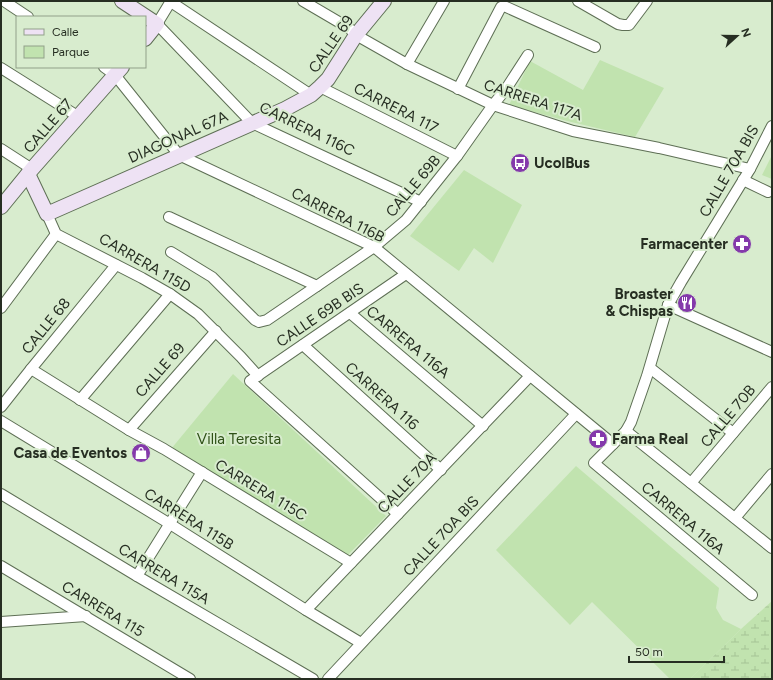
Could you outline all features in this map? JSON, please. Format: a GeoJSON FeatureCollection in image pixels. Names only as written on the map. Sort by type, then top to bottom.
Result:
{"type":"FeatureCollection","features":[{"type":"Feature","properties":{"kind":"street"},"geometry":{"type":"LineString","coordinates":[[4,1],[26,16]]}},
{"type":"Feature","properties":{"kind":"street","name":"CARRERA 116C"},"geometry":{"type":"LineString","coordinates":[[122,1],[145,16]]}},
{"type":"Feature","properties":{"kind":"street","name":"CARRERA 117A"},"geometry":{"type":"LineString","coordinates":[[303,1],[349,28],[356,35],[407,64],[493,105],[573,130],[750,169]]}},
{"type":"Feature","properties":{"kind":"street","name":"CALLE 69"},"geometry":{"type":"LineString","coordinates":[[316,91],[328,79],[356,35],[384,1]]}},
{"type":"Feature","properties":{"kind":"street"},"geometry":{"type":"LineString","coordinates":[[407,64],[444,1]]}},
{"type":"Feature","properties":{"kind":"street"},"geometry":{"type":"LineString","coordinates":[[578,1],[618,24],[623,25],[629,25],[647,1]]}},
{"type":"Feature","properties":{"kind":"street"},"geometry":{"type":"LineString","coordinates":[[146,38],[171,2]]}},
{"type":"Feature","properties":{"kind":"street","name":"CARRERA 117"},"geometry":{"type":"LineString","coordinates":[[171,2],[316,91],[458,156]]}},
{"type":"Feature","properties":{"kind":"street"},"geometry":{"type":"LineString","coordinates":[[458,89],[501,7],[504,6],[595,47]]}},
{"type":"Feature","properties":{"kind":"street","name":"CARRERA 116C"},"geometry":{"type":"LineString","coordinates":[[146,17],[157,24],[252,123],[421,202]]}},
{"type":"Feature","properties":{"kind":"street","name":"CALLE 69B"},"geometry":{"type":"LineString","coordinates":[[171,252],[212,277],[255,320],[259,322],[267,320],[374,247],[406,220],[458,156],[528,55]]}},
{"type":"Feature","properties":{"kind":"street"},"geometry":{"type":"LineString","coordinates":[[1,68],[79,117]]}},
{"type":"Feature","properties":{"kind":"street","name":"CALLE 67"},"geometry":{"type":"LineString","coordinates":[[1,207],[79,117],[113,70]]}},
{"type":"Feature","properties":{"kind":"street","name":"CARRERA 116B"},"geometry":{"type":"LineString","coordinates":[[113,70],[179,155],[374,247],[613,444]]}},
{"type":"Feature","properties":{"kind":"street","name":"DIAGONAL 67A"},"geometry":{"type":"LineString","coordinates":[[47,214],[285,109],[316,91]]}},
{"type":"Feature","properties":{"kind":"street","name":"CALLE 70A BIS"},"geometry":{"type":"LineString","coordinates":[[594,463],[626,431],[631,422],[650,368],[668,305],[750,169],[772,126]]}},
{"type":"Feature","properties":{"kind":"street"},"geometry":{"type":"LineString","coordinates":[[1,149],[30,172],[56,234],[1,308]]}},
{"type":"Feature","properties":{"kind":"street"},"geometry":{"type":"LineString","coordinates":[[743,180],[768,192]]}},
{"type":"Feature","properties":{"kind":"street"},"geometry":{"type":"LineString","coordinates":[[169,217],[317,286]]}},
{"type":"Feature","properties":{"kind":"street","name":"CARRERA 115D"},"geometry":{"type":"LineString","coordinates":[[56,234],[142,278],[170,294],[198,314],[241,357],[254,379],[398,514]]}},
{"type":"Feature","properties":{"kind":"street","name":"CALLE 68"},"geometry":{"type":"LineString","coordinates":[[1,407],[116,265]]}},
{"type":"Feature","properties":{"kind":"street","name":"CALLE 69B BIS"},"geometry":{"type":"LineString","coordinates":[[254,379],[406,274]]}},
{"type":"Feature","properties":{"kind":"street"},"geometry":{"type":"LineString","coordinates":[[80,400],[170,294]]}},
{"type":"Feature","properties":{"kind":"street"},"geometry":{"type":"LineString","coordinates":[[668,305],[772,352]]}},
{"type":"Feature","properties":{"kind":"street","name":"CARRERA 116A"},"geometry":{"type":"LineString","coordinates":[[350,313],[483,426]]}},
{"type":"Feature","properties":{"kind":"street","name":"CALLE 69"},"geometry":{"type":"LineString","coordinates":[[129,430],[216,331]]}},
{"type":"Feature","properties":{"kind":"street","name":"CARRERA 116"},"geometry":{"type":"LineString","coordinates":[[303,345],[441,470]]}},
{"type":"Feature","properties":{"kind":"street"},"geometry":{"type":"LineString","coordinates":[[650,368],[733,433]]}},
{"type":"Feature","properties":{"kind":"street","name":"CARRERA 115C"},"geometry":{"type":"LineString","coordinates":[[31,369],[129,430],[164,449],[351,563]]}},
{"type":"Feature","properties":{"kind":"street","name":"CALLE 70A"},"geometry":{"type":"LineString","coordinates":[[306,610],[530,376]]}},
{"type":"Feature","properties":{"kind":"street","name":"CALLE 70B"},"geometry":{"type":"LineString","coordinates":[[691,483],[772,387]]}},
{"type":"Feature","properties":{"kind":"street","name":"CALLE 70A BIS"},"geometry":{"type":"LineString","coordinates":[[328,679],[576,414]]}},
{"type":"Feature","properties":{"kind":"street","name":"CARRERA 115B"},"geometry":{"type":"LineString","coordinates":[[1,421],[361,643]]}},
{"type":"Feature","properties":{"kind":"street"},"geometry":{"type":"LineString","coordinates":[[626,431],[772,548]]}},
{"type":"Feature","properties":{"kind":"street","name":"CARRERA 116A"},"geometry":{"type":"LineString","coordinates":[[594,463],[752,595]]}},
{"type":"Feature","properties":{"kind":"street"},"geometry":{"type":"LineString","coordinates":[[137,576],[202,472]]}},
{"type":"Feature","properties":{"kind":"street"},"geometry":{"type":"LineString","coordinates":[[735,518],[772,474]]}},
{"type":"Feature","properties":{"kind":"street","name":"CARRERA 115A"},"geometry":{"type":"LineString","coordinates":[[1,494],[313,679]]}},
{"type":"Feature","properties":{"kind":"street","name":"CARRERA 115"},"geometry":{"type":"LineString","coordinates":[[1,566],[190,679]]}},
{"type":"Feature","properties":{"kind":"street"},"geometry":{"type":"LineString","coordinates":[[1,622],[86,616]]}},
{"type":"Feature","properties":{"kind":"green space"},"geometry":{"type":"Polygon","coordinates":[[[600,60],[664,88],[635,137],[567,121],[509,105],[530,61],[583,90],[600,60]]]}},
{"type":"Feature","properties":{"kind":"green space"},"geometry":{"type":"Polygon","coordinates":[[[772,155],[772,179],[762,175],[772,155]]]}},
{"type":"Feature","properties":{"kind":"green space"},"geometry":{"type":"Polygon","coordinates":[[[464,170],[522,205],[493,263],[474,248],[459,271],[410,236],[464,170]]]}},
{"type":"Feature","properties":{"kind":"green space","name":"Villa Teresita"},"geometry":{"type":"Polygon","coordinates":[[[233,374],[386,516],[347,556],[171,449],[233,374]]]}},
{"type":"Feature","properties":{"kind":"green space"},"geometry":{"type":"Polygon","coordinates":[[[576,466],[719,588],[716,608],[723,620],[741,629],[690,679],[670,679],[592,602],[570,625],[496,550],[576,466]]]}},
{"type":"Feature","properties":{"kind":"green space"},"geometry":{"type":"Polygon","coordinates":[[[772,601],[772,679],[690,679],[741,629],[772,601]]]}},
{"type":"Feature","properties":{"kind":"place","name":"UcolBus"},"geometry":{"type":"Point","coordinates":[520,163]}},
{"type":"Feature","properties":{"kind":"place","name":"Farmacenter"},"geometry":{"type":"Point","coordinates":[742,244]}},
{"type":"Feature","properties":{"kind":"place","name":"Broaster & Chispas"},"geometry":{"type":"Point","coordinates":[687,303]}},
{"type":"Feature","properties":{"kind":"place","name":"Farma Real"},"geometry":{"type":"Point","coordinates":[598,439]}},
{"type":"Feature","properties":{"kind":"place","name":"Casa de Eventos"},"geometry":{"type":"Point","coordinates":[141,453]}}]}
